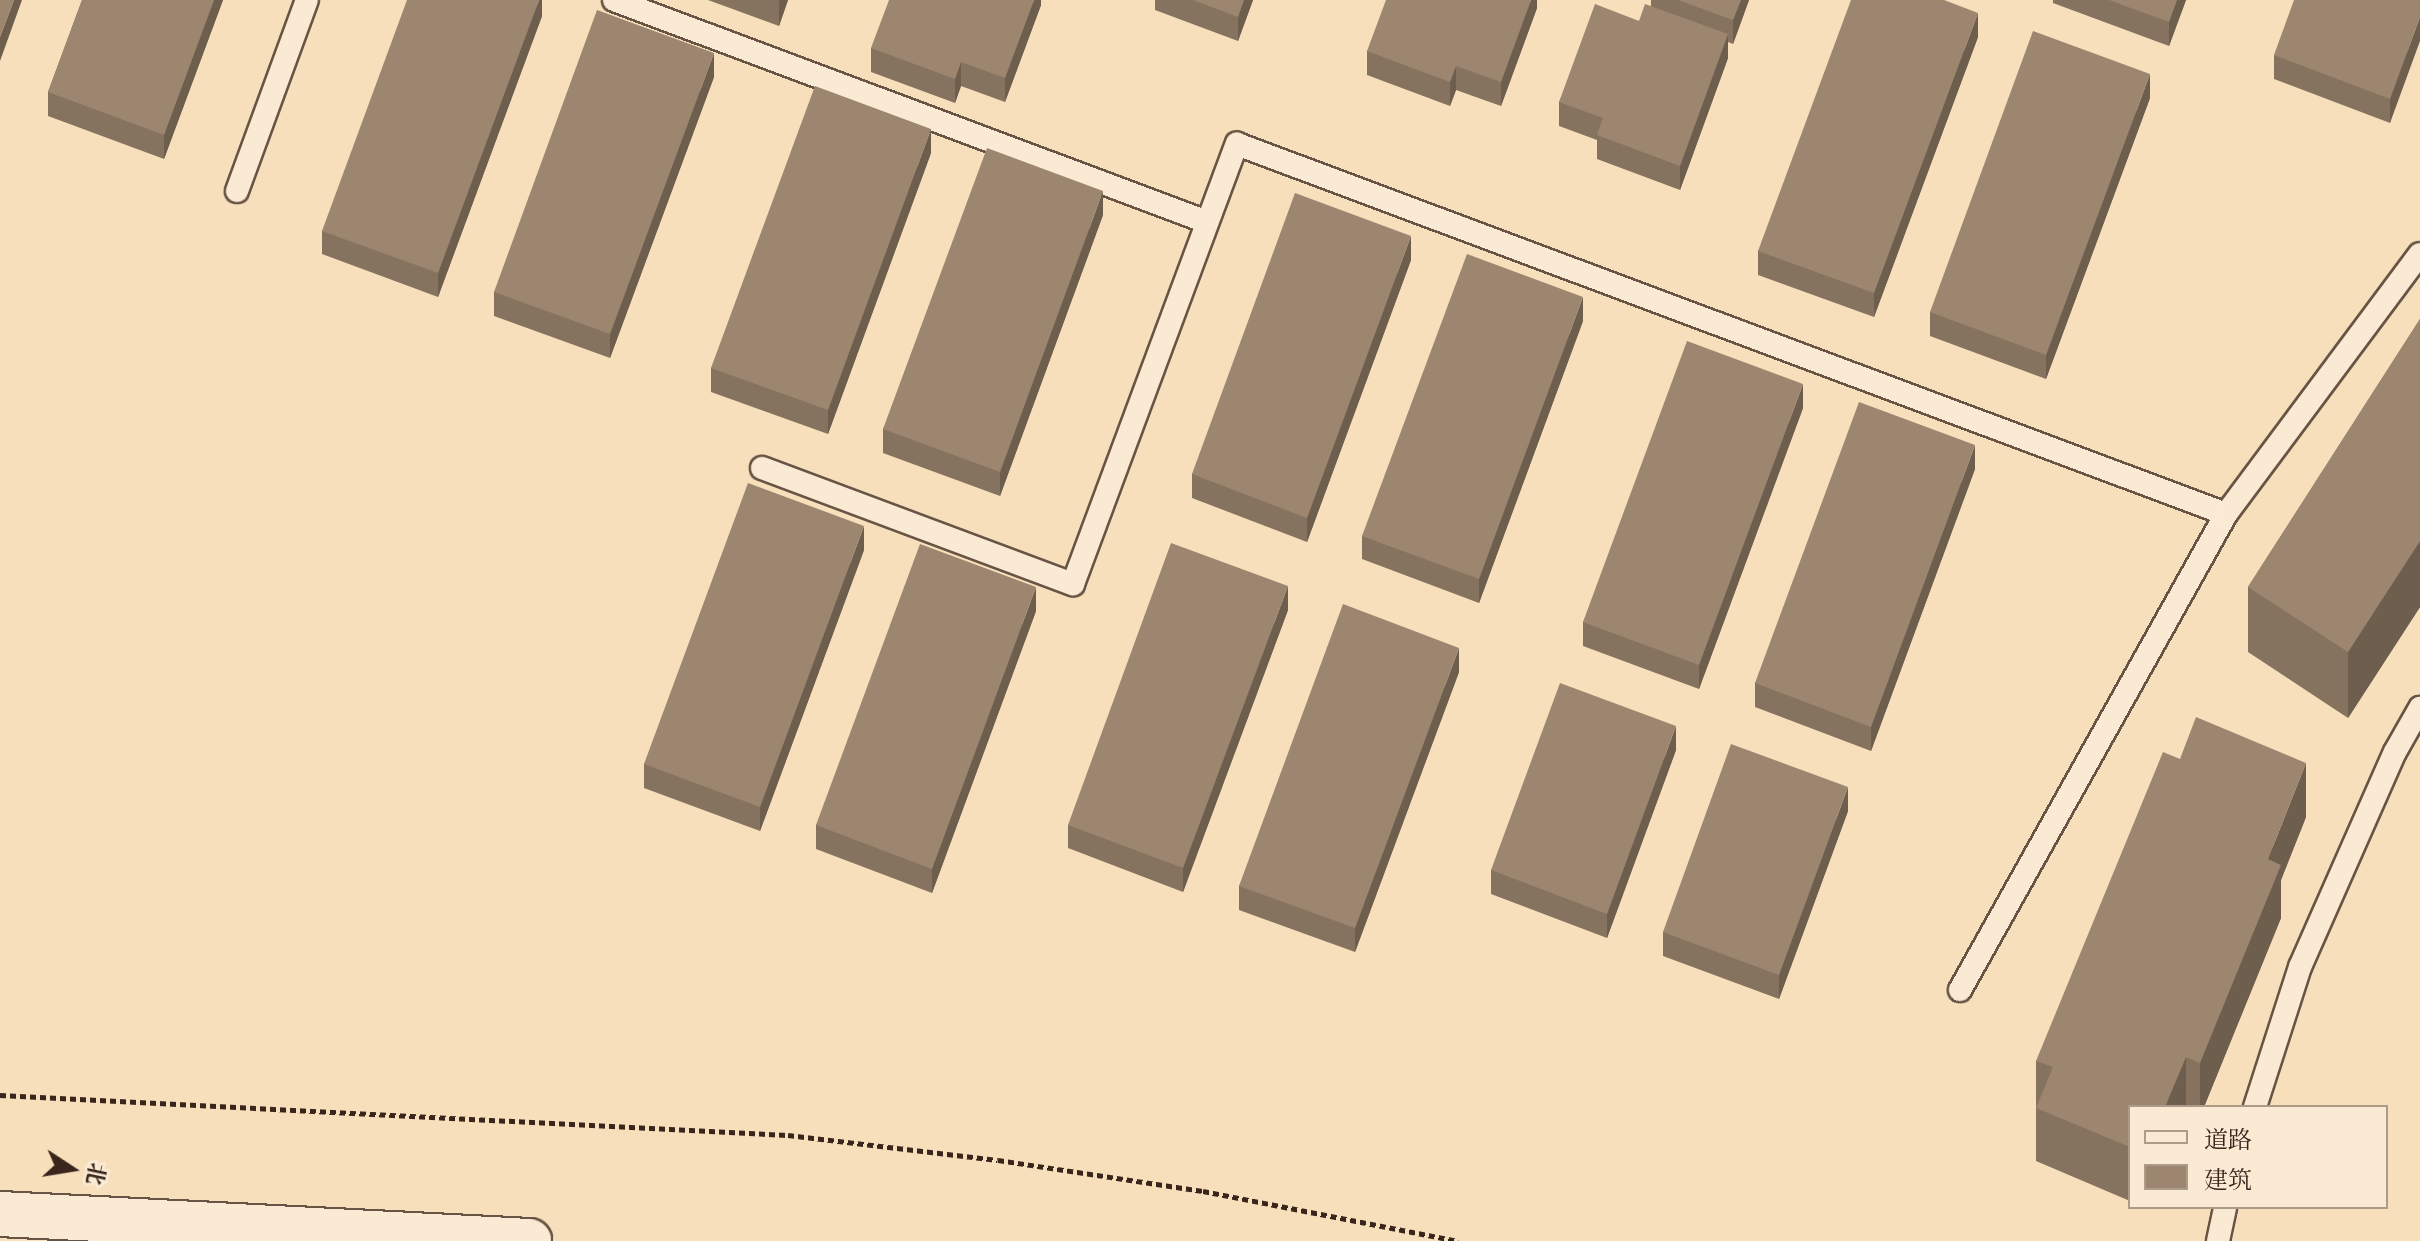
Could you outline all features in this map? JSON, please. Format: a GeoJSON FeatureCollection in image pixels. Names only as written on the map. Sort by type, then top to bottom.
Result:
{"type":"FeatureCollection","features":[{"type":"Feature","properties":{"kind":"main road"},"geometry":{"type":"LineString","coordinates":[[0,1214],[529,1241]]}},
{"type":"Feature","properties":{"kind":"lane"},"geometry":{"type":"LineString","coordinates":[[237,191],[307,0]]}},
{"type":"Feature","properties":{"kind":"lane"},"geometry":{"type":"LineString","coordinates":[[614,0],[1207,222]]}},
{"type":"Feature","properties":{"kind":"lane"},"geometry":{"type":"LineString","coordinates":[[762,468],[1073,584],[1237,144],[2226,514]]}},
{"type":"Feature","properties":{"kind":"lane"},"geometry":{"type":"LineString","coordinates":[[1960,990],[2226,514],[2420,254]]}},
{"type":"Feature","properties":{"kind":"lane"},"geometry":{"type":"LineString","coordinates":[[2256,1105],[2300,967],[2395,752],[2420,708]]}},
{"type":"Feature","properties":{"kind":"lane"},"geometry":{"type":"LineString","coordinates":[[2218,1241],[2225,1209]]}},
{"type":"Feature","properties":{"kind":"path"},"geometry":{"type":"LineString","coordinates":[[0,1095],[788,1135],[998,1160],[1203,1191],[1458,1241]]}},
{"type":"Feature","properties":{"kind":"building"},"geometry":{"type":"Polygon","coordinates":[[[0,0],[14,0],[0,37],[0,0]]]}},
{"type":"Feature","properties":{"kind":"building"},"geometry":{"type":"Polygon","coordinates":[[[82,0],[214,0],[164,135],[48,92],[82,0]]]}},
{"type":"Feature","properties":{"kind":"building"},"geometry":{"type":"Polygon","coordinates":[[[407,0],[539,0],[438,273],[322,231],[407,0]]]}},
{"type":"Feature","properties":{"kind":"building"},"geometry":{"type":"Polygon","coordinates":[[[889,0],[1034,0],[1005,78],[961,62],[955,79],[871,48],[889,0]]]}},
{"type":"Feature","properties":{"kind":"building"},"geometry":{"type":"Polygon","coordinates":[[[1193,0],[1244,0],[1238,17],[1193,0]]]}},
{"type":"Feature","properties":{"kind":"building"},"geometry":{"type":"Polygon","coordinates":[[[1386,0],[1531,0],[1501,82],[1456,66],[1450,82],[1367,51],[1386,0]]]}},
{"type":"Feature","properties":{"kind":"building"},"geometry":{"type":"Polygon","coordinates":[[[1678,0],[1741,0],[1733,20],[1678,0]]]}},
{"type":"Feature","properties":{"kind":"building"},"geometry":{"type":"Polygon","coordinates":[[[1851,0],[1944,0],[1978,13],[1874,293],[1758,251],[1851,0]]]}},
{"type":"Feature","properties":{"kind":"building"},"geometry":{"type":"Polygon","coordinates":[[[2109,0],[2177,0],[2169,22],[2109,0]]]}},
{"type":"Feature","properties":{"kind":"building"},"geometry":{"type":"Polygon","coordinates":[[[2294,0],[2420,0],[2420,17],[2390,99],[2274,55],[2294,0]]]}},
{"type":"Feature","properties":{"kind":"building"},"geometry":{"type":"Polygon","coordinates":[[[1595,4],[1639,21],[1645,4],[1728,34],[1680,166],[1597,135],[1603,118],[1559,102],[1595,4]]]}},
{"type":"Feature","properties":{"kind":"building"},"geometry":{"type":"Polygon","coordinates":[[[597,10],[714,53],[610,334],[494,292],[597,10]]]}},
{"type":"Feature","properties":{"kind":"building"},"geometry":{"type":"Polygon","coordinates":[[[2033,31],[2150,74],[2046,355],[1930,312],[2033,31]]]}},
{"type":"Feature","properties":{"kind":"building"},"geometry":{"type":"Polygon","coordinates":[[[815,86],[931,129],[828,410],[711,368],[815,86]]]}},
{"type":"Feature","properties":{"kind":"building"},"geometry":{"type":"Polygon","coordinates":[[[987,148],[1103,191],[1000,472],[883,429],[987,148]]]}},
{"type":"Feature","properties":{"kind":"building"},"geometry":{"type":"Polygon","coordinates":[[[1295,193],[1411,236],[1307,518],[1192,474],[1295,193]]]}},
{"type":"Feature","properties":{"kind":"building"},"geometry":{"type":"Polygon","coordinates":[[[1467,254],[1583,297],[1479,579],[1362,536],[1467,254]]]}},
{"type":"Feature","properties":{"kind":"building"},"geometry":{"type":"Polygon","coordinates":[[[2420,319],[2420,541],[2348,652],[2248,587],[2420,319]]]}},
{"type":"Feature","properties":{"kind":"building"},"geometry":{"type":"Polygon","coordinates":[[[1687,341],[1803,384],[1699,665],[1583,622],[1687,341]]]}},
{"type":"Feature","properties":{"kind":"building"},"geometry":{"type":"Polygon","coordinates":[[[1859,402],[1975,445],[1871,727],[1755,683],[1859,402]]]}},
{"type":"Feature","properties":{"kind":"building"},"geometry":{"type":"Polygon","coordinates":[[[748,483],[864,526],[760,807],[644,764],[748,483]]]}},
{"type":"Feature","properties":{"kind":"building"},"geometry":{"type":"Polygon","coordinates":[[[1171,543],[1288,586],[1183,868],[1068,825],[1171,543]]]}},
{"type":"Feature","properties":{"kind":"building"},"geometry":{"type":"Polygon","coordinates":[[[920,544],[1036,587],[932,869],[816,825],[920,544]]]}},
{"type":"Feature","properties":{"kind":"building"},"geometry":{"type":"Polygon","coordinates":[[[1343,604],[1459,648],[1355,928],[1239,886],[1343,604]]]}},
{"type":"Feature","properties":{"kind":"building"},"geometry":{"type":"Polygon","coordinates":[[[1560,683],[1676,726],[1607,914],[1491,870],[1560,683]]]}},
{"type":"Feature","properties":{"kind":"building"},"geometry":{"type":"Polygon","coordinates":[[[2196,717],[2306,763],[2268,859],[2281,865],[2200,1063],[2186,1057],[2166,1105],[2128,1105],[2128,1146],[2036,1108],[2053,1067],[2036,1061],[2163,752],[2180,759],[2196,717]]]}},
{"type":"Feature","properties":{"kind":"building"},"geometry":{"type":"Polygon","coordinates":[[[1731,744],[1848,787],[1779,975],[1663,932],[1731,744]]]}}]}
